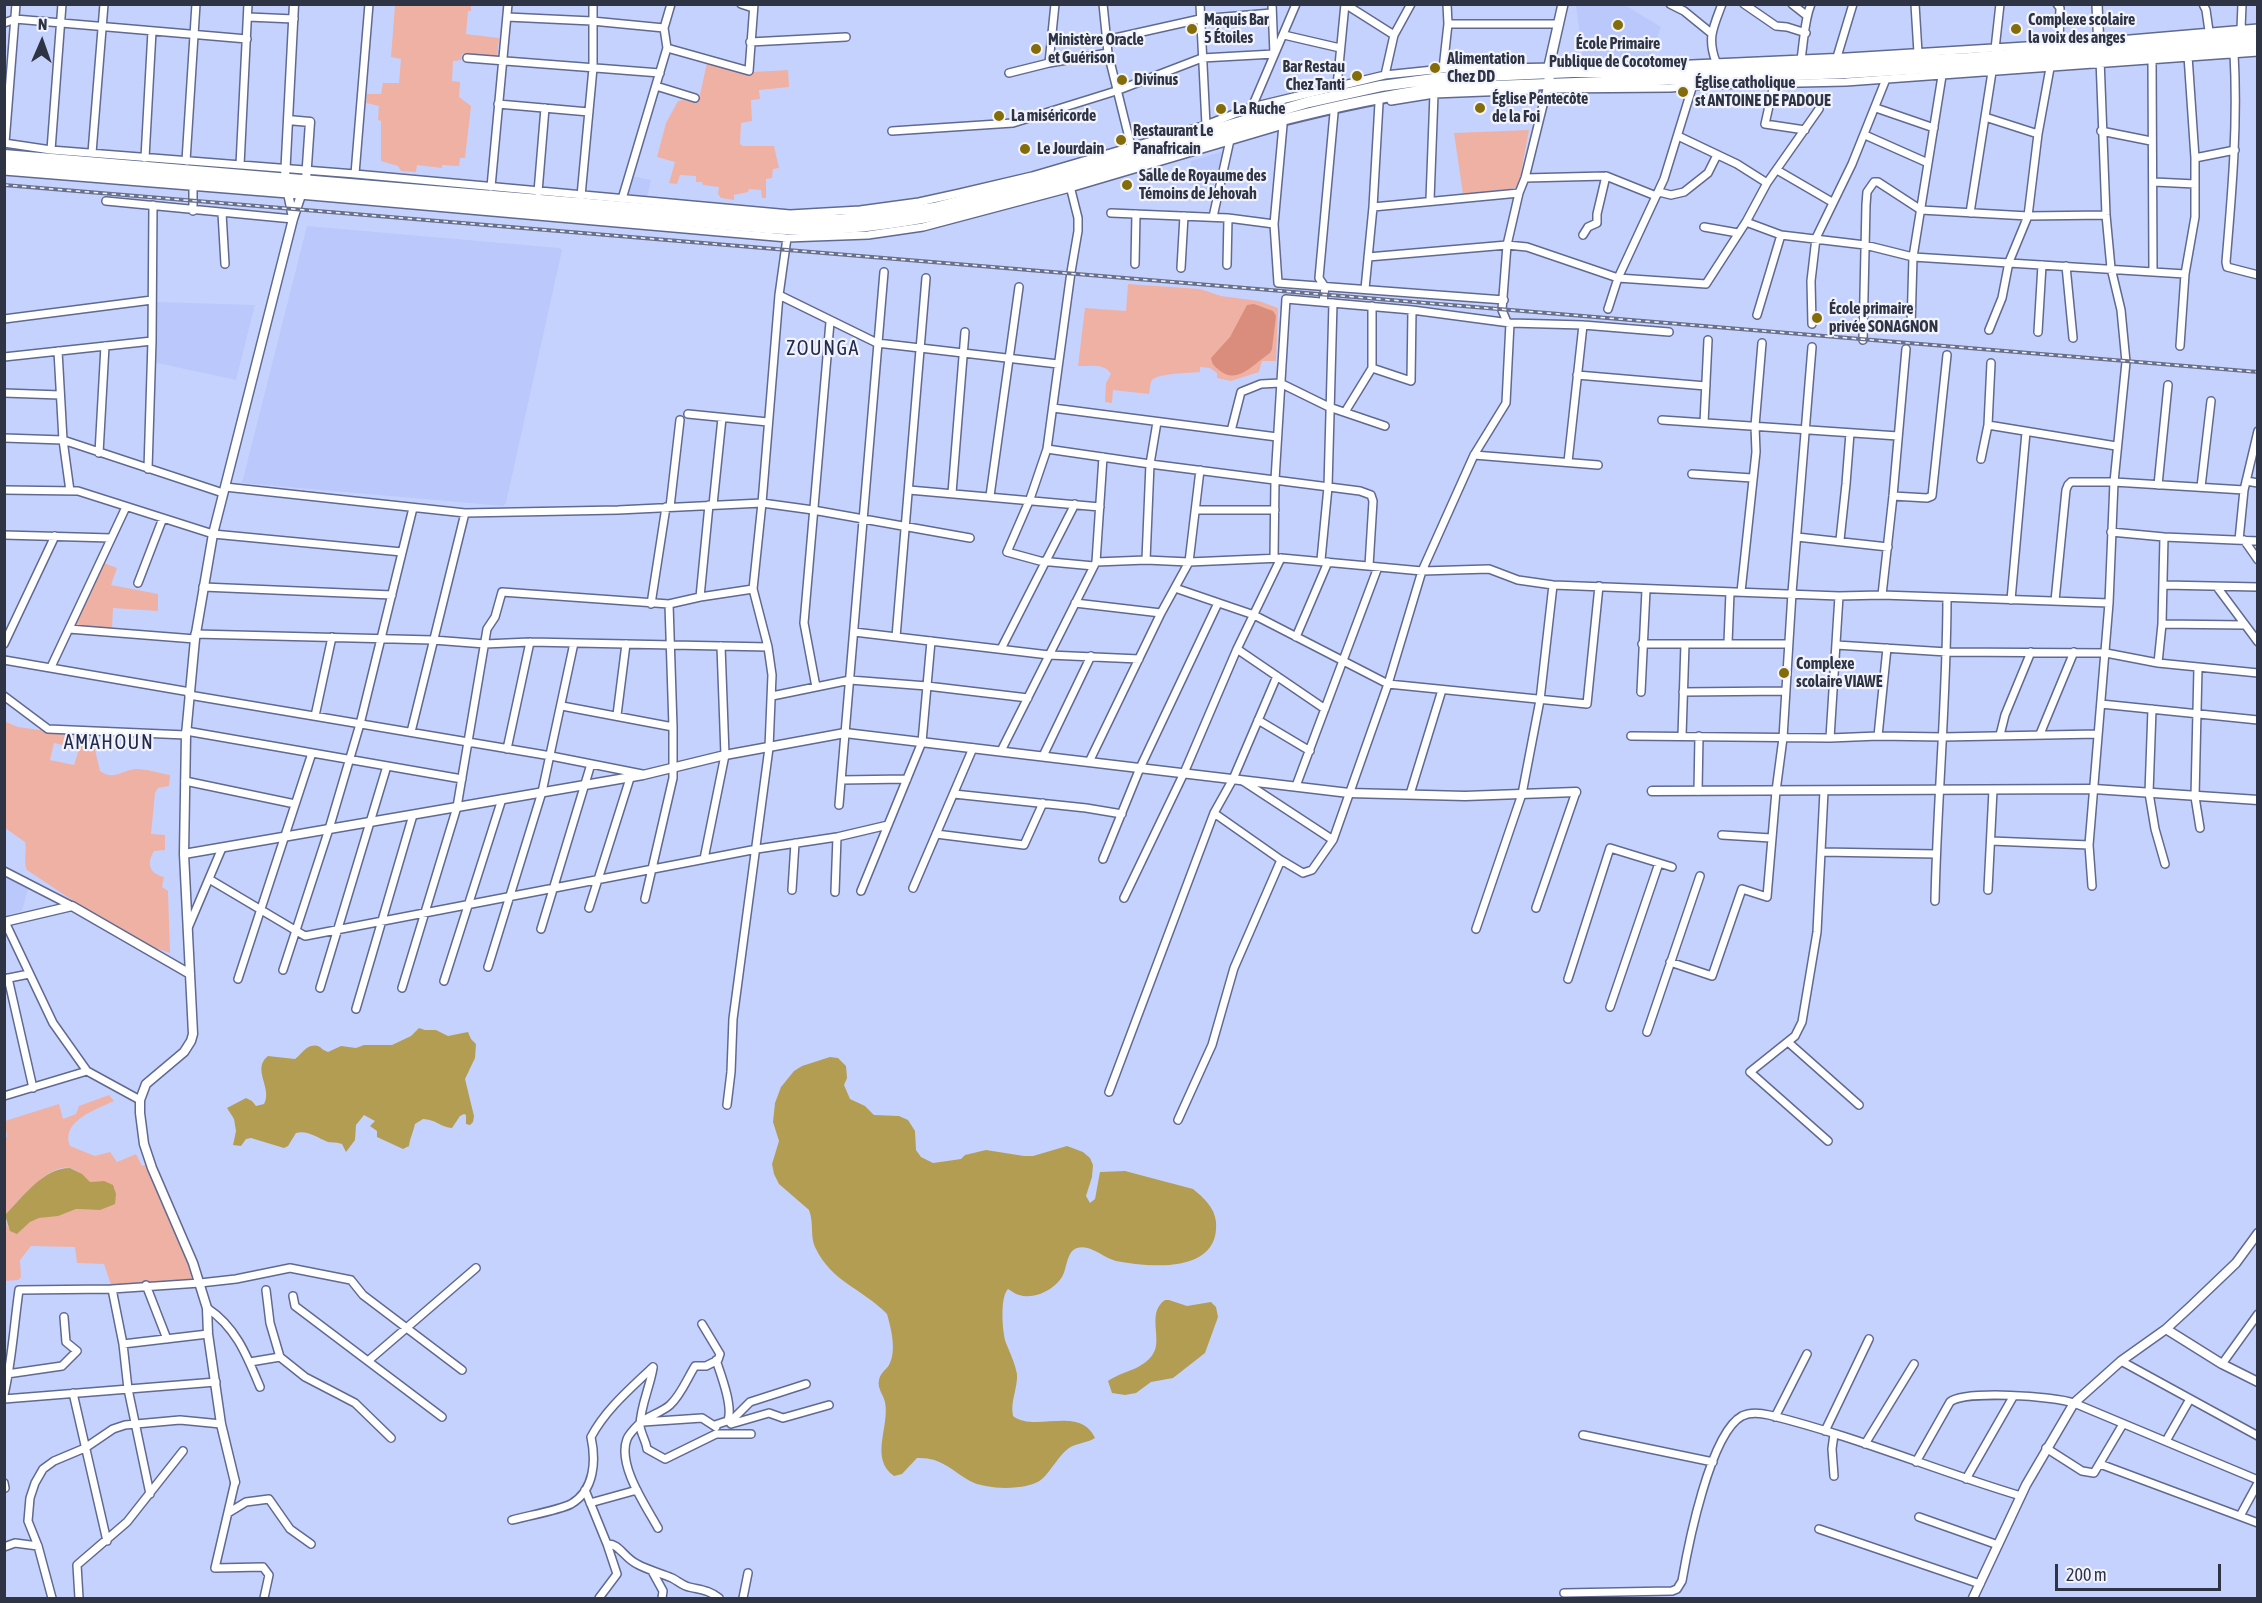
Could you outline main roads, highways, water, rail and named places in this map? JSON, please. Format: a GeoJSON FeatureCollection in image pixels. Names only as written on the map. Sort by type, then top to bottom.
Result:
{"type":"FeatureCollection","features":[{"type":"Feature","properties":{"kind":"highway"},"geometry":{"type":"LineString","coordinates":[[2099,52],[2258,36]]}},
{"type":"Feature","properties":{"kind":"highway"},"geometry":{"type":"LineString","coordinates":[[4,155],[756,227],[812,230],[860,227],[921,219],[1070,185],[1240,130],[1310,111],[1383,96],[1440,88],[1549,78],[2258,44]]}},
{"type":"Feature","properties":{"kind":"highway"},"geometry":{"type":"LineString","coordinates":[[304,183],[767,219],[813,221],[860,218],[934,208],[1034,182],[1240,120],[1381,86],[1441,78],[1549,78]]}},
{"type":"Feature","properties":{"kind":"highway"},"geometry":{"type":"LineString","coordinates":[[4,163],[286,181]]}},
{"type":"Feature","properties":{"kind":"main road"},"geometry":{"type":"LineString","coordinates":[[1549,78],[1563,4]]}},
{"type":"Feature","properties":{"kind":"main road"},"geometry":{"type":"LineString","coordinates":[[2097,4],[2099,52]]}},
{"type":"Feature","properties":{"kind":"railway"},"geometry":{"type":"LineString","coordinates":[[4,185],[2258,372]]}},
{"type":"Feature","properties":{"kind":"place","name":"École Primaire Publique de Cocotomey"},"geometry":{"type":"Point","coordinates":[1618,25]}},
{"type":"Feature","properties":{"kind":"place","name":"Maquis Bar 5 Étoiles"},"geometry":{"type":"Point","coordinates":[1192,29]}},
{"type":"Feature","properties":{"kind":"place","name":"Complexe scolaire la voix des anges"},"geometry":{"type":"Point","coordinates":[2016,29]}},
{"type":"Feature","properties":{"kind":"place","name":"Ministère Oracle et Guérison"},"geometry":{"type":"Point","coordinates":[1036,49]}},
{"type":"Feature","properties":{"kind":"place","name":"Alimentation Chez DD"},"geometry":{"type":"Point","coordinates":[1435,68]}},
{"type":"Feature","properties":{"kind":"place","name":"Bar Restau Chez Tanti"},"geometry":{"type":"Point","coordinates":[1357,76]}},
{"type":"Feature","properties":{"kind":"place","name":"Divinus"},"geometry":{"type":"Point","coordinates":[1122,80]}},
{"type":"Feature","properties":{"kind":"place","name":"Église catholique st ANTOINE DE PADOUE"},"geometry":{"type":"Point","coordinates":[1683,92]}},
{"type":"Feature","properties":{"kind":"place","name":"Église Pentecôte de la Foi"},"geometry":{"type":"Point","coordinates":[1480,108]}},
{"type":"Feature","properties":{"kind":"place","name":"La Ruche"},"geometry":{"type":"Point","coordinates":[1221,109]}},
{"type":"Feature","properties":{"kind":"place","name":"La miséricorde"},"geometry":{"type":"Point","coordinates":[999,116]}},
{"type":"Feature","properties":{"kind":"place","name":"Restaurant Le Panafricain"},"geometry":{"type":"Point","coordinates":[1121,140]}},
{"type":"Feature","properties":{"kind":"place","name":"Le Jourdain"},"geometry":{"type":"Point","coordinates":[1025,149]}},
{"type":"Feature","properties":{"kind":"place","name":"Salle de Royaume des Témoins de Jehovah"},"geometry":{"type":"Point","coordinates":[1127,185]}},
{"type":"Feature","properties":{"kind":"place","name":"École primaire privée SONAGNON"},"geometry":{"type":"Point","coordinates":[1817,318]}},
{"type":"Feature","properties":{"kind":"place","name":"Complexe scolaire VIAWE"},"geometry":{"type":"Point","coordinates":[1784,673]}},
{"type":"Feature","properties":{"kind":"district","name":"ZOUNGA"},"geometry":{"type":"Point","coordinates":[823,349]}},
{"type":"Feature","properties":{"kind":"district","name":"AMAHOUN"},"geometry":{"type":"Point","coordinates":[109,743]}}]}
